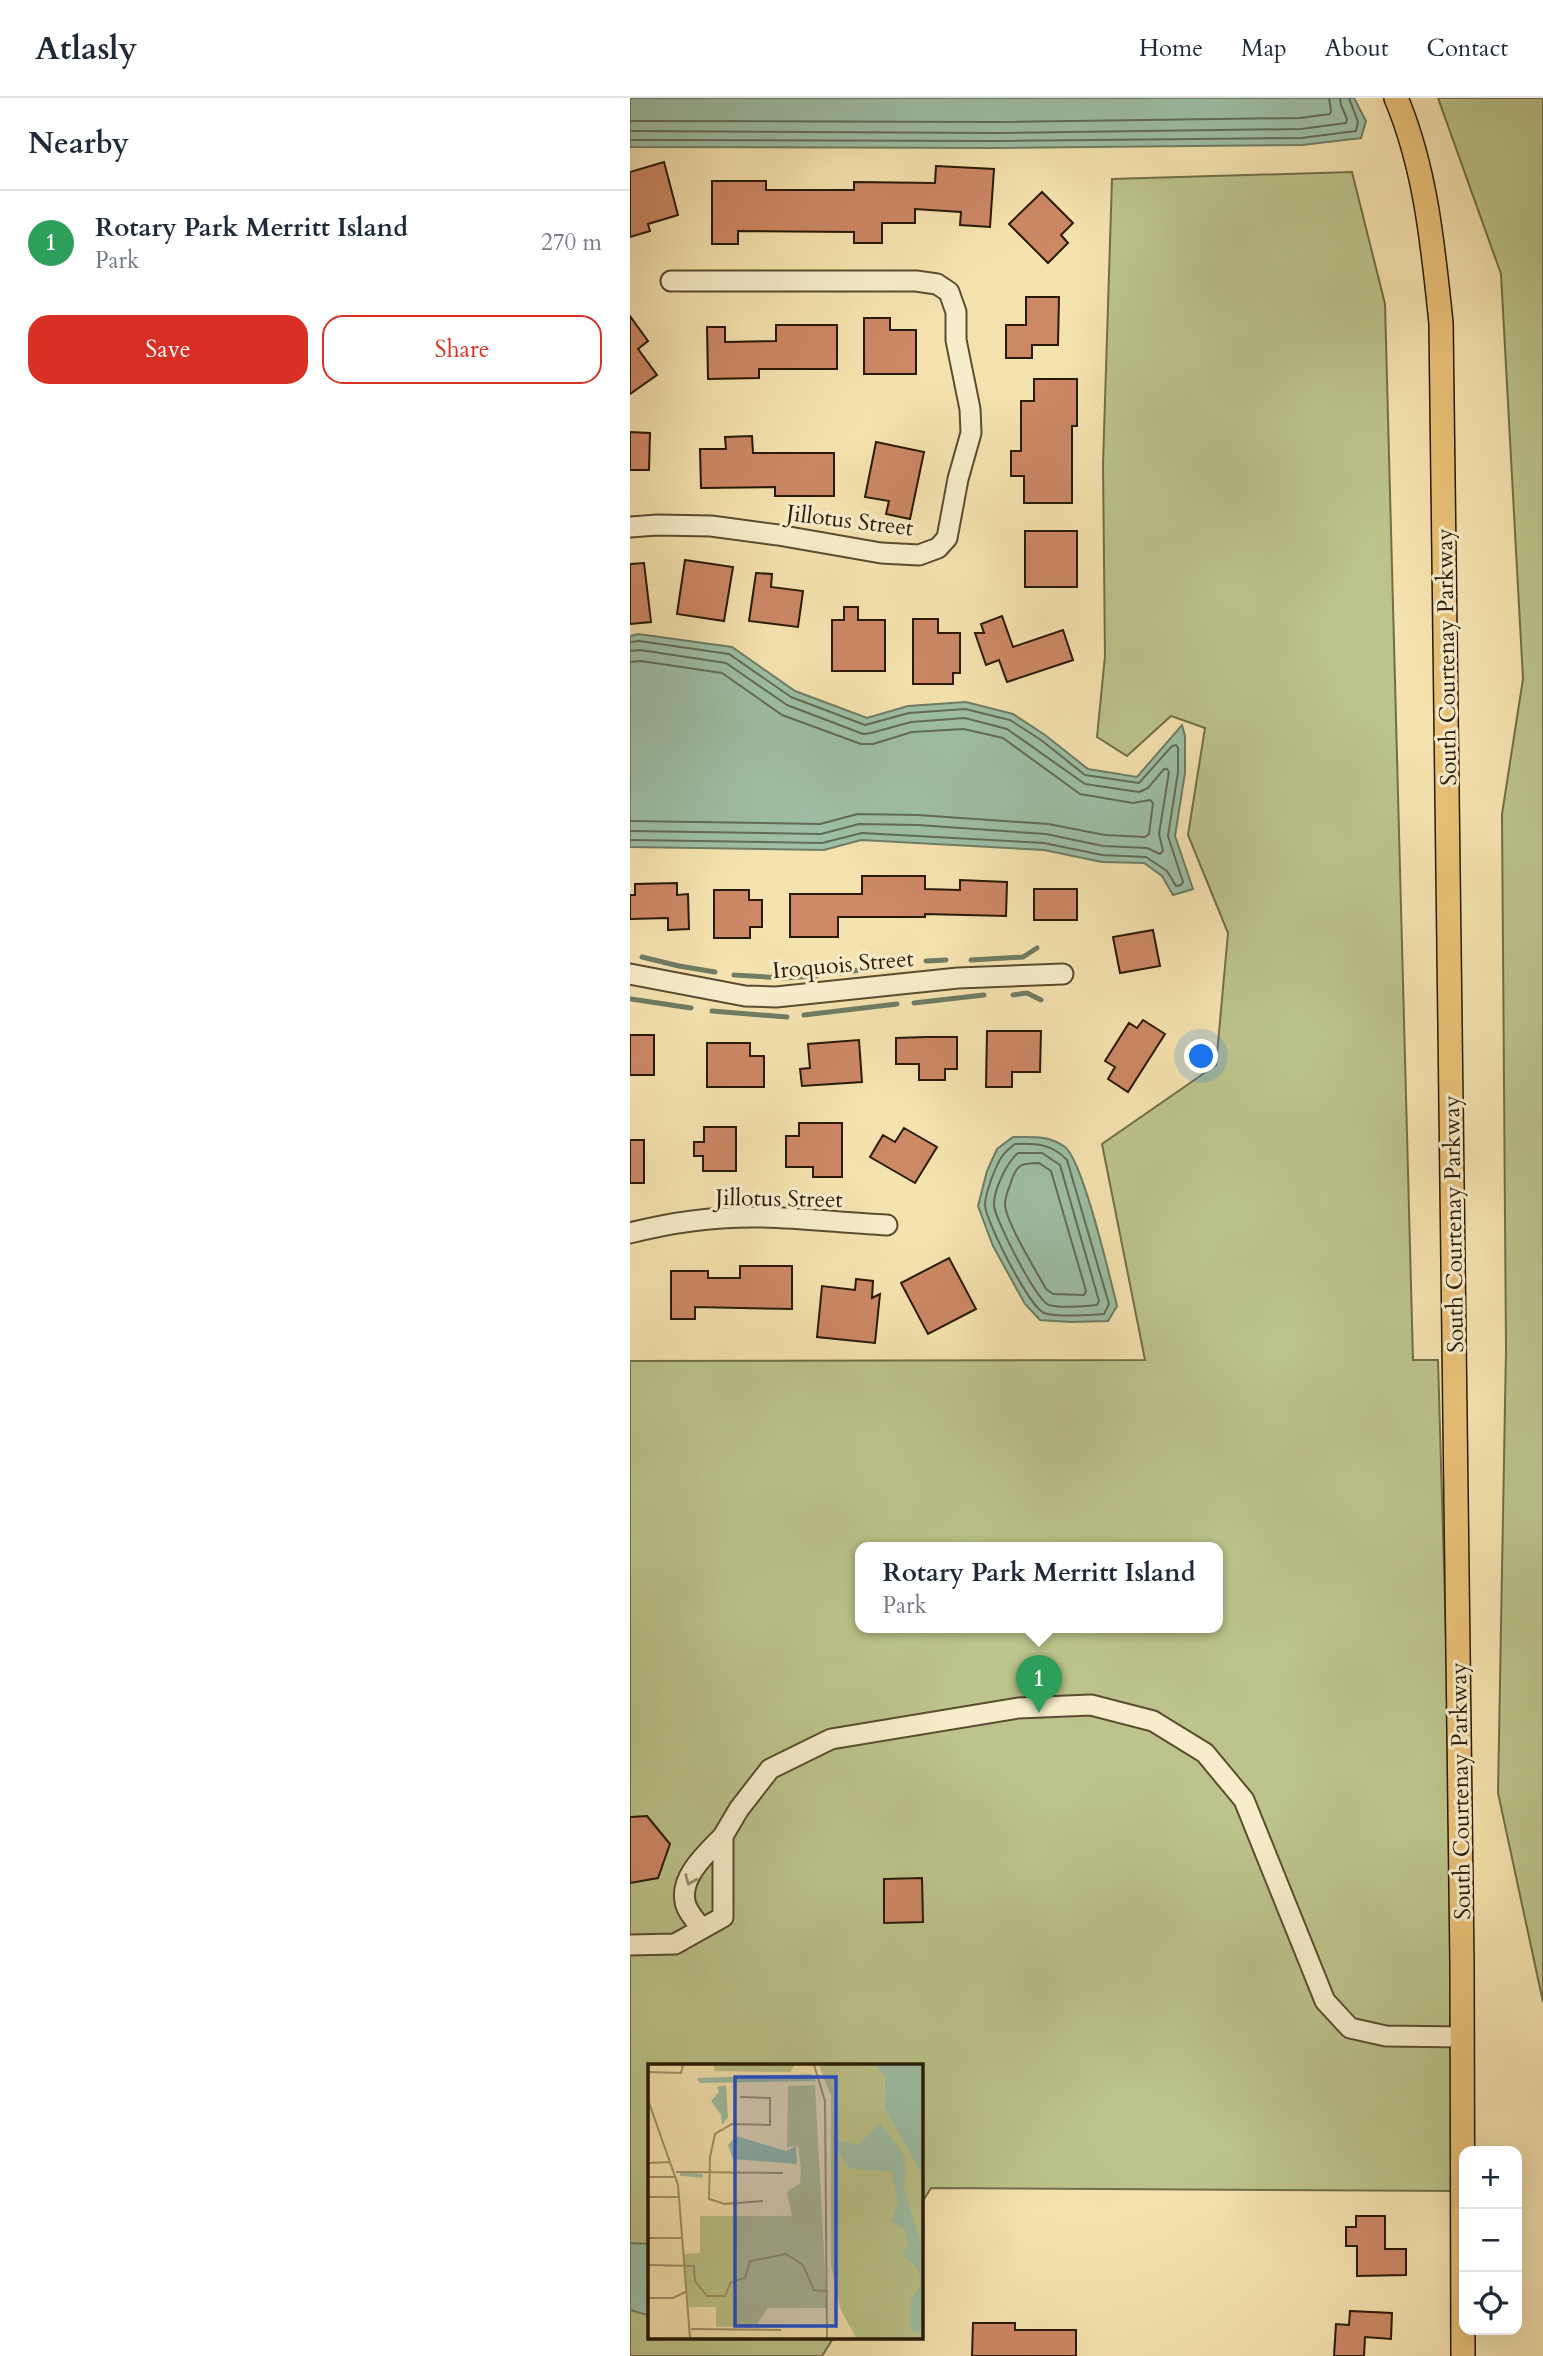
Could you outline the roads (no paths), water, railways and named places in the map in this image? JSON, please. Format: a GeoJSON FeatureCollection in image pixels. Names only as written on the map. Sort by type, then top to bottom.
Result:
{"type":"FeatureCollection","features":[{"type":"Feature","properties":{"kind":"main road","name":"South Courtenay Parkway"},"geometry":{"type":"LineString","coordinates":[[1396,98],[1404,116],[1429,213],[1441,323],[1462,2037],[1462,2356]]}},
{"type":"Feature","properties":{"kind":"street","name":"Jillotus Street"},"geometry":{"type":"LineString","coordinates":[[630,527],[711,527],[778,535],[881,553],[919,555],[938,548],[947,538],[958,479],[971,433],[970,409],[956,341],[956,312],[949,292],[937,284],[916,281],[671,281]]}},
{"type":"Feature","properties":{"kind":"street","name":"Iroquois Street"},"geometry":{"type":"LineString","coordinates":[[630,974],[745,996],[776,997],[958,978],[1063,974]]}},
{"type":"Feature","properties":{"kind":"street","name":"Jillotus Street"},"geometry":{"type":"LineString","coordinates":[[630,1233],[678,1224],[763,1217],[887,1225]]}},
{"type":"Feature","properties":{"kind":"street"},"geometry":{"type":"LineString","coordinates":[[702,1929],[684,1900],[688,1880],[770,1769],[831,1739],[1018,1708],[1091,1705],[1153,1721],[1205,1753],[1244,1800],[1325,2001],[1350,2028],[1386,2036],[1462,2037]]}},
{"type":"Feature","properties":{"kind":"street"},"geometry":{"type":"LineString","coordinates":[[630,1945],[675,1944],[723,1917],[723,1836]]}},
{"type":"Feature","properties":{"kind":"water"},"geometry":{"type":"Polygon","coordinates":[[[630,98],[1354,98],[1366,121],[1361,138],[1302,145],[630,147],[630,98]]]}},
{"type":"Feature","properties":{"kind":"water"},"geometry":{"type":"Polygon","coordinates":[[[638,634],[732,647],[795,691],[867,718],[908,706],[966,702],[1013,714],[1088,769],[1137,777],[1182,725],[1185,736],[1185,773],[1175,836],[1193,889],[1173,895],[1162,876],[1144,863],[1102,862],[1044,850],[861,840],[824,850],[630,847],[630,636],[638,634]]]}},
{"type":"Feature","properties":{"kind":"water"},"geometry":{"type":"Polygon","coordinates":[[[1013,1137],[1053,1140],[1065,1147],[1072,1157],[1088,1196],[1117,1306],[1108,1321],[1040,1320],[1025,1304],[993,1246],[978,1206],[987,1171],[997,1149],[1013,1137]]]}},
{"type":"Feature","properties":{"kind":"water"},"geometry":{"type":"Polygon","coordinates":[[[630,2243],[648,2244],[648,2314],[630,2310],[630,2243]]]}},
{"type":"Feature","properties":{"kind":"waterway"},"geometry":{"type":"LineString","coordinates":[[971,960],[1023,957],[1037,948]]}},
{"type":"Feature","properties":{"kind":"waterway"},"geometry":{"type":"LineString","coordinates":[[642,957],[715,972]]}},
{"type":"Feature","properties":{"kind":"waterway"},"geometry":{"type":"LineString","coordinates":[[926,961],[946,960]]}},
{"type":"Feature","properties":{"kind":"waterway"},"geometry":{"type":"LineString","coordinates":[[840,973],[902,963]]}},
{"type":"Feature","properties":{"kind":"waterway"},"geometry":{"type":"LineString","coordinates":[[734,975],[783,978],[817,976]]}},
{"type":"Feature","properties":{"kind":"waterway"},"geometry":{"type":"LineString","coordinates":[[1013,995],[1027,993],[1041,1000]]}},
{"type":"Feature","properties":{"kind":"waterway"},"geometry":{"type":"LineString","coordinates":[[914,1003],[984,995]]}},
{"type":"Feature","properties":{"kind":"waterway"},"geometry":{"type":"LineString","coordinates":[[631,999],[691,1008]]}},
{"type":"Feature","properties":{"kind":"waterway"},"geometry":{"type":"LineString","coordinates":[[804,1015],[897,1004]]}},
{"type":"Feature","properties":{"kind":"waterway"},"geometry":{"type":"LineString","coordinates":[[712,1011],[787,1017]]}},
{"type":"Feature","properties":{"kind":"place","name":"Rotary Park Merritt Island"},"geometry":{"type":"Point","coordinates":[1039,1713]}}]}
